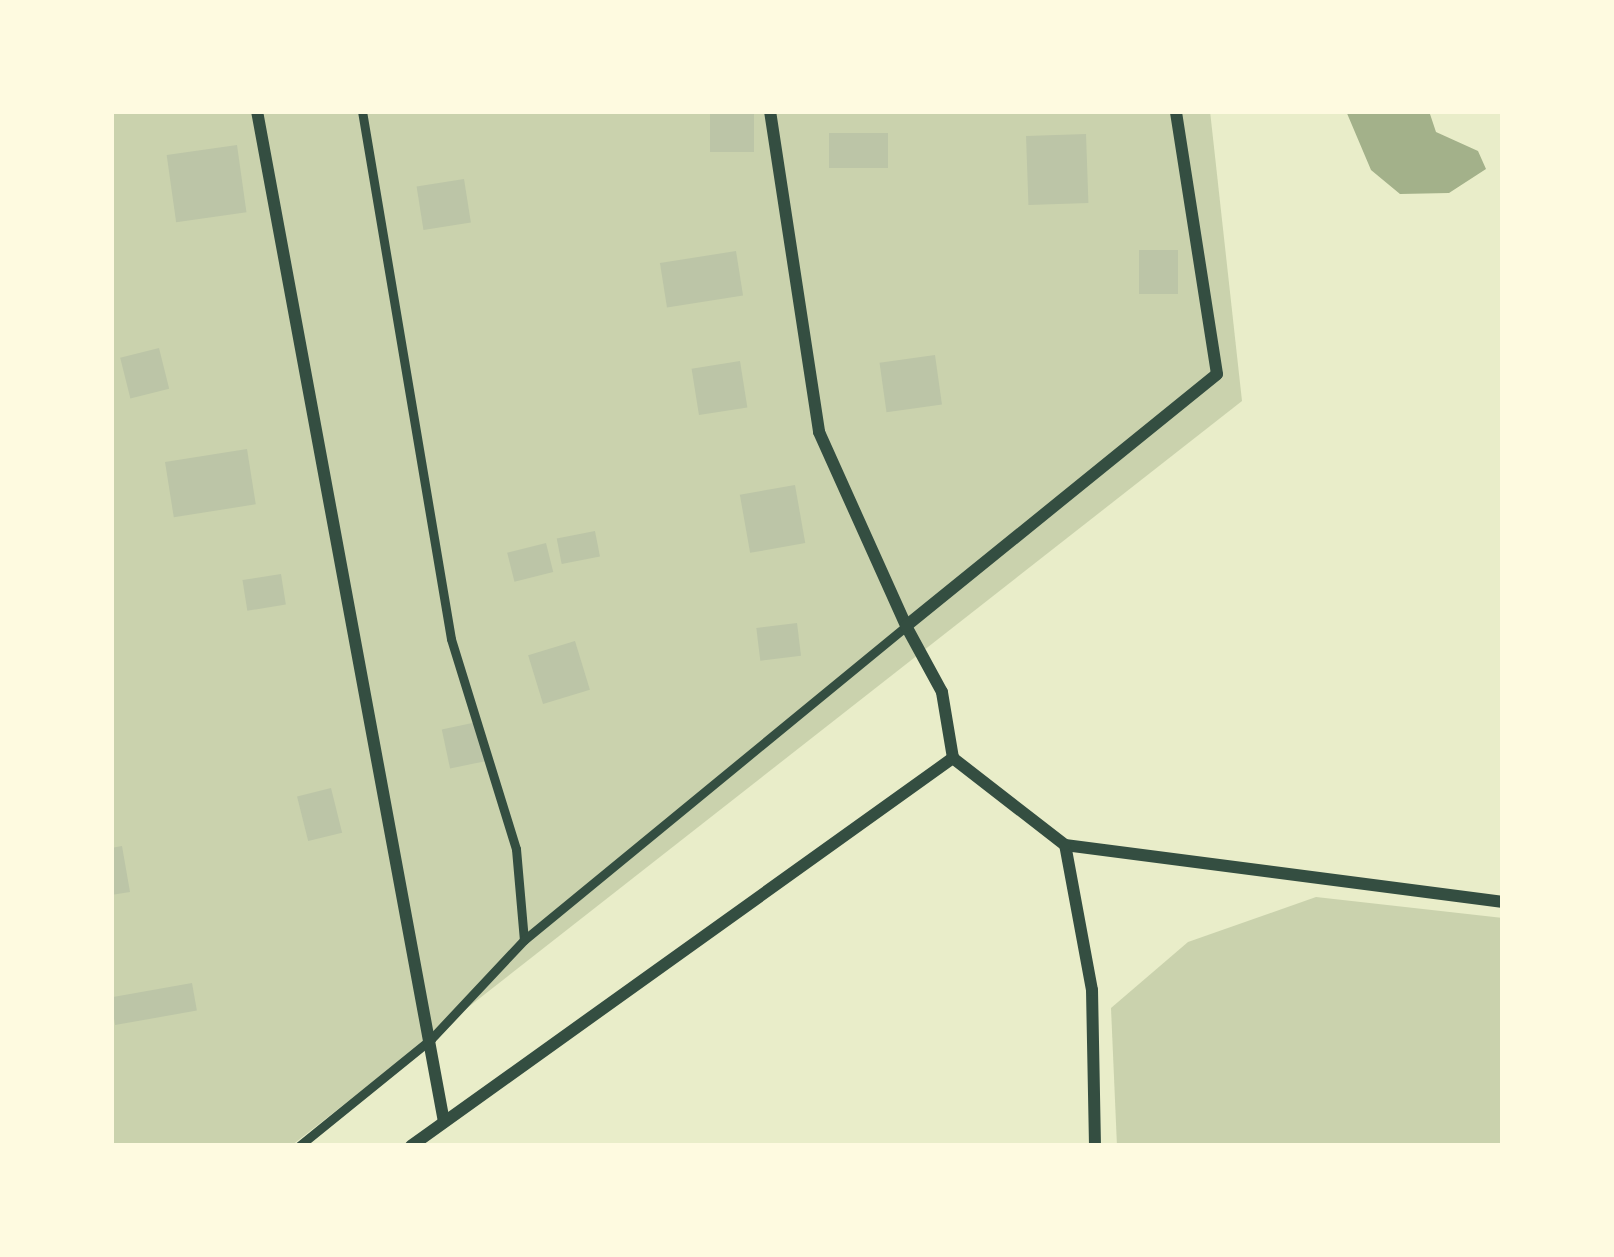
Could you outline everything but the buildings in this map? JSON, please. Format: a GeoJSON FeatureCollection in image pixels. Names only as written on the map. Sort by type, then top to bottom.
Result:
{"type":"FeatureCollection","features":[{"type":"Feature","properties":{"kind":"street"},"geometry":{"type":"LineString","coordinates":[[256,111],[444,1122]]}},
{"type":"Feature","properties":{"kind":"street"},"geometry":{"type":"LineString","coordinates":[[770,111],[819,432],[906,626],[942,692],[953,758],[1065,844],[1503,902]]}},
{"type":"Feature","properties":{"kind":"street"},"geometry":{"type":"LineString","coordinates":[[906,626],[1217,374],[1176,111]]}},
{"type":"Feature","properties":{"kind":"street"},"geometry":{"type":"LineString","coordinates":[[411,1146],[953,758]]}},
{"type":"Feature","properties":{"kind":"street"},"geometry":{"type":"LineString","coordinates":[[1065,844],[1091,991],[1095,1146]]}},
{"type":"Feature","properties":{"kind":"lane"},"geometry":{"type":"LineString","coordinates":[[362,111],[452,639],[516,849],[524,940]]}},
{"type":"Feature","properties":{"kind":"lane"},"geometry":{"type":"LineString","coordinates":[[299,1146],[431,1039],[524,940],[906,626]]}},
{"type":"Feature","properties":{"kind":"shaded area"},"geometry":{"type":"Polygon","coordinates":[[[111,111],[1210,111],[1242,401],[291,1146],[111,1146],[111,111]]]}},
{"type":"Feature","properties":{"kind":"shaded area"},"geometry":{"type":"Polygon","coordinates":[[[1346,111],[1429,111],[1436,132],[1478,151],[1486,169],[1449,193],[1400,194],[1371,170],[1346,111]]]}},
{"type":"Feature","properties":{"kind":"shaded area"},"geometry":{"type":"Polygon","coordinates":[[[1316,897],[1503,918],[1503,1146],[1117,1146],[1111,1008],[1188,942],[1316,897]]]}}]}
